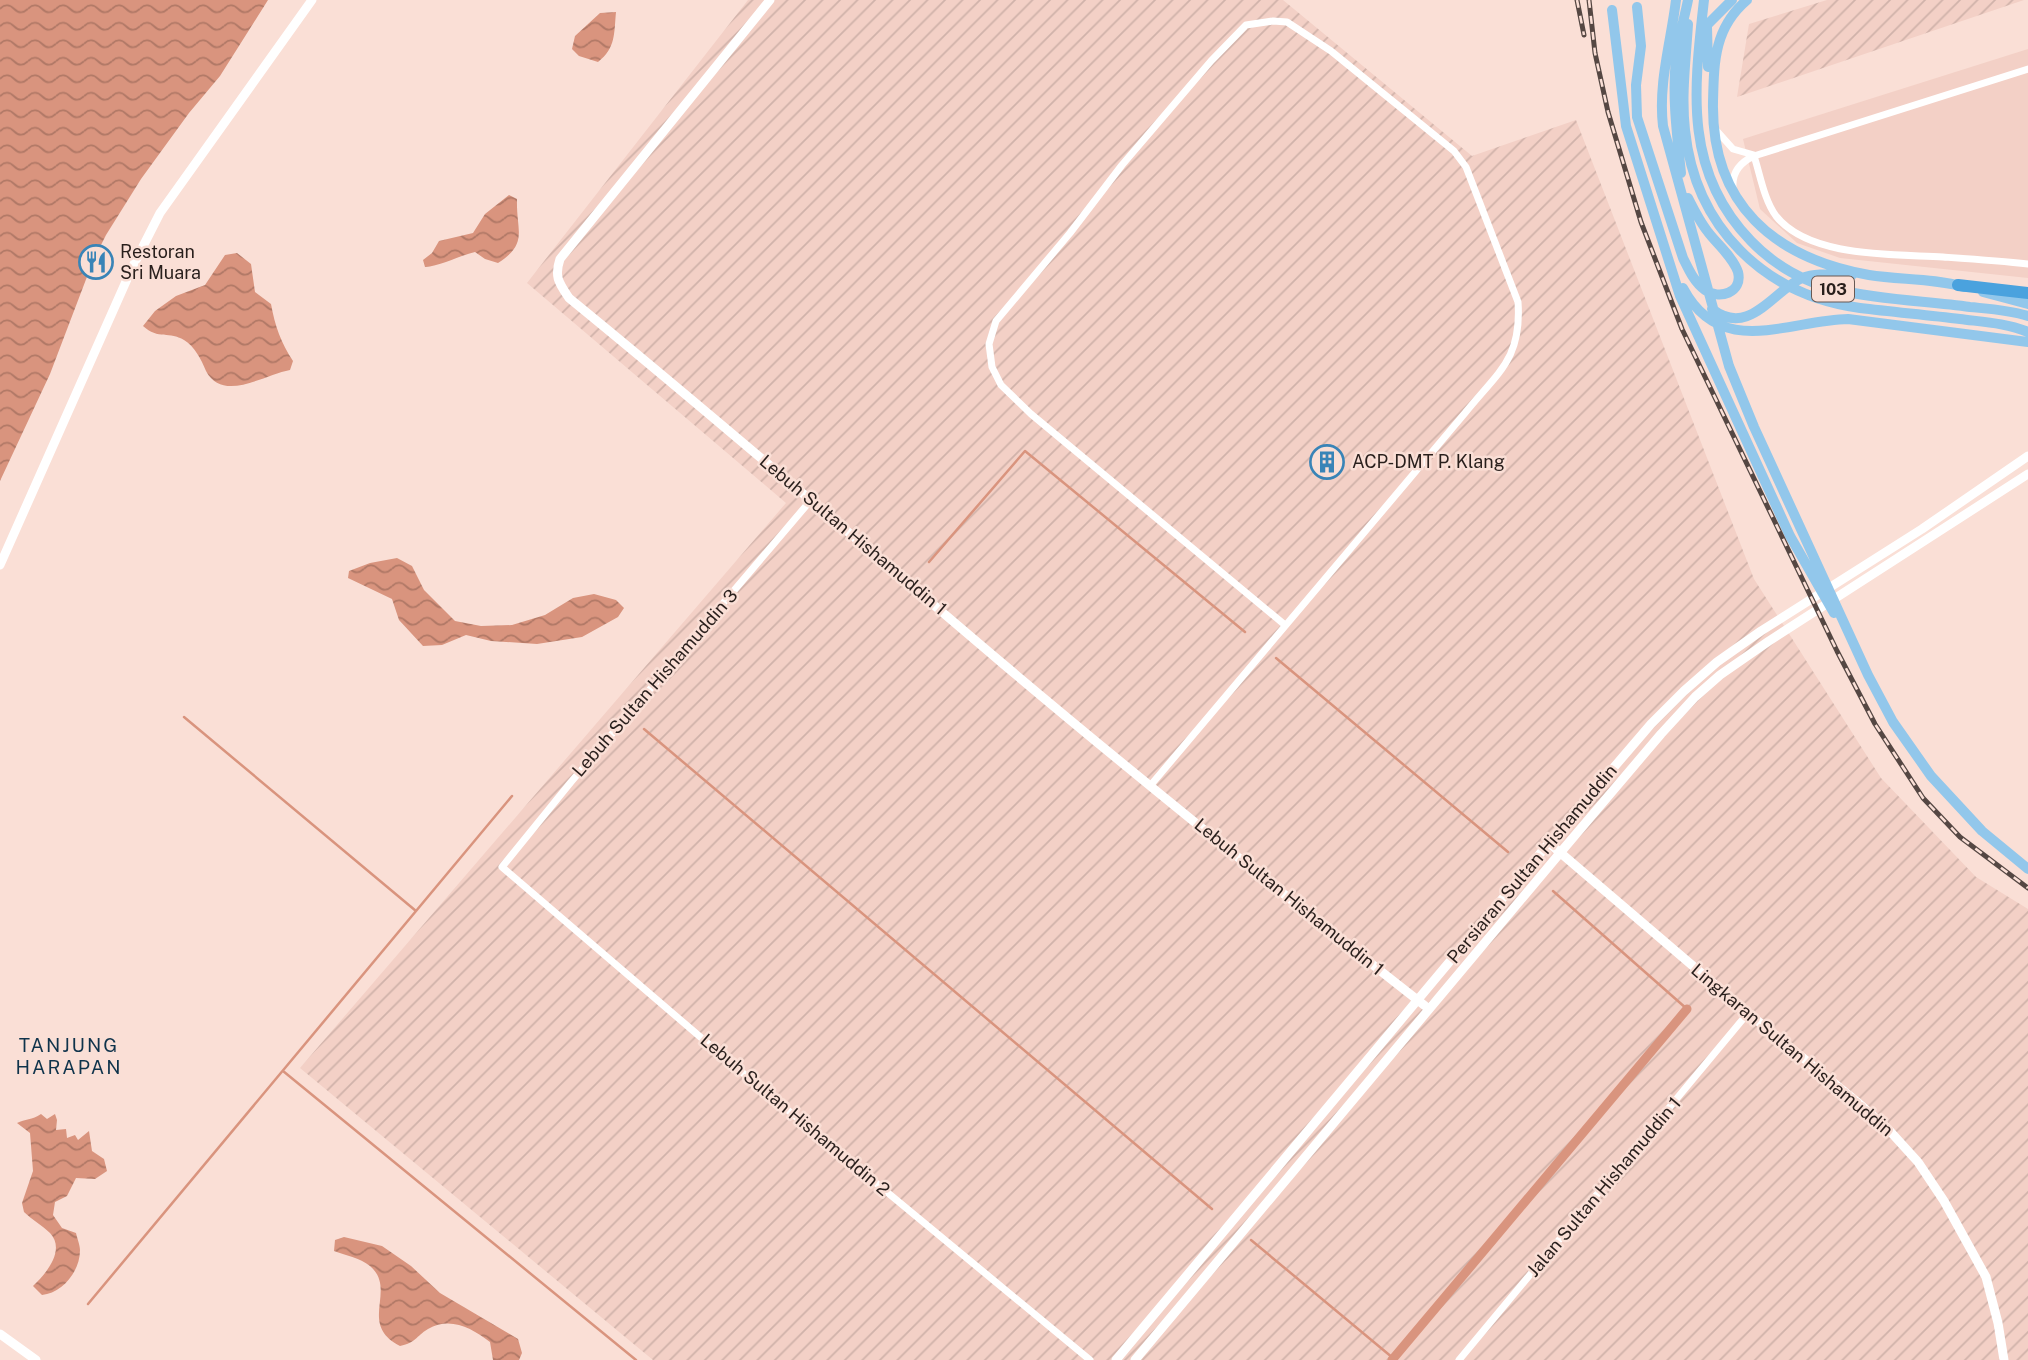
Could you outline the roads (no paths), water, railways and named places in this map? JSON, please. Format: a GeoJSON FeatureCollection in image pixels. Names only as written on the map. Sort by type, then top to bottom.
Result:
{"type":"FeatureCollection","features":[{"type":"Feature","properties":{"kind":"highway"},"geometry":{"type":"LineString","coordinates":[[1958,285],[2028,293]]}},
{"type":"Feature","properties":{"kind":"main road"},"geometry":{"type":"LineString","coordinates":[[1676,0],[1661,104],[1665,136],[1679,180],[1720,341],[1739,394],[1868,675]]}},
{"type":"Feature","properties":{"kind":"main road"},"geometry":{"type":"LineString","coordinates":[[1637,3],[1641,46],[1636,85],[1636,117],[1683,258],[1693,278],[1705,290],[1723,295],[1736,286],[1736,268],[1700,222],[1689,201],[1681,175],[1674,97],[1678,44],[1688,0]]}},
{"type":"Feature","properties":{"kind":"main road","name":"103"},"geometry":{"type":"LineString","coordinates":[[1688,0],[1684,122],[1696,156],[1717,197],[1744,234],[1767,256],[1807,280],[1838,290],[2028,316]]}},
{"type":"Feature","properties":{"kind":"main road"},"geometry":{"type":"LineString","coordinates":[[1705,0],[1708,86],[1724,170],[1736,195],[1760,227],[1794,251],[1818,262],[1869,275]]}},
{"type":"Feature","properties":{"kind":"main road","name":"103"},"geometry":{"type":"LineString","coordinates":[[1705,0],[1699,46],[1696,156],[1704,198],[1718,225],[1752,263],[1787,286],[1838,304],[1997,323],[2026,339]]}},
{"type":"Feature","properties":{"kind":"main road"},"geometry":{"type":"LineString","coordinates":[[1679,180],[1671,131],[1675,88],[1682,64],[1710,20],[1732,0]]}},
{"type":"Feature","properties":{"kind":"main road"},"geometry":{"type":"LineString","coordinates":[[1714,118],[1714,59],[1718,41],[1729,19],[1747,0]]}},
{"type":"Feature","properties":{"kind":"main road"},"geometry":{"type":"LineString","coordinates":[[1612,5],[1623,112],[1672,266],[1690,319],[1790,536],[1893,722],[1931,776],[1982,831],[2028,869]]}},
{"type":"Feature","properties":{"kind":"main road"},"geometry":{"type":"LineString","coordinates":[[1683,258],[1705,302],[1716,313],[1734,318],[1756,313],[1793,284],[1810,275],[1869,275],[1958,285],[2028,304]]}},
{"type":"Feature","properties":{"kind":"main road"},"geometry":{"type":"LineString","coordinates":[[1672,266],[1685,293],[1699,310],[1717,324],[1735,330],[1762,332],[1848,319],[2026,339]]}},
{"type":"Feature","properties":{"kind":"street"},"geometry":{"type":"LineString","coordinates":[[0,565],[132,268],[160,213],[312,0]]}},
{"type":"Feature","properties":{"kind":"street","name":"Lebuh Sultan Hishamuddin 1"},"geometry":{"type":"LineString","coordinates":[[770,0],[560,259],[556,272],[569,298],[1150,786],[1429,1009]]}},
{"type":"Feature","properties":{"kind":"street"},"geometry":{"type":"LineString","coordinates":[[1150,786],[1510,358],[1517,343],[1518,302],[1466,167],[1454,151],[1331,51],[1287,22],[1273,21],[1247,25],[1211,61],[1122,165],[1070,233],[996,321],[989,344],[992,367],[1001,385],[1031,415],[1285,625]]}},
{"type":"Feature","properties":{"kind":"street"},"geometry":{"type":"LineString","coordinates":[[1736,195],[1732,183],[1734,174],[1745,161],[1754,156],[2028,69]]}},
{"type":"Feature","properties":{"kind":"street"},"geometry":{"type":"LineString","coordinates":[[1714,118],[1720,136],[1728,145],[1739,152],[1754,156]]}},
{"type":"Feature","properties":{"kind":"street"},"geometry":{"type":"LineString","coordinates":[[1754,156],[1770,206],[1776,216],[1805,237],[1827,247],[1857,252],[2028,264]]}},
{"type":"Feature","properties":{"kind":"street","name":"Persiaran Sultan Hishamuddin"},"geometry":{"type":"LineString","coordinates":[[1135,1360],[1560,853],[1695,697],[1720,675],[1925,533],[2028,456]]}},
{"type":"Feature","properties":{"kind":"street","name":"Persiaran Sultan Hishamuddin"},"geometry":{"type":"LineString","coordinates":[[1116,1360],[1549,843],[1651,724],[1684,691],[1717,662],[1925,533],[2028,474]]}},
{"type":"Feature","properties":{"kind":"street","name":"Lebuh Sultan Hishamuddin 3"},"geometry":{"type":"LineString","coordinates":[[502,867],[570,782],[811,500]]}},
{"type":"Feature","properties":{"kind":"street","name":"Lingkaran Sultan Hishamuddin"},"geometry":{"type":"LineString","coordinates":[[1549,843],[1748,1013],[1856,1101],[1888,1129],[1918,1161],[1944,1201],[1986,1278],[2004,1360]]}},
{"type":"Feature","properties":{"kind":"street","name":"Lebuh Sultan Hishamuddin 2"},"geometry":{"type":"LineString","coordinates":[[502,867],[734,1065],[1090,1360]]}},
{"type":"Feature","properties":{"kind":"street","name":"Jalan Sultan Hishamuddin 1"},"geometry":{"type":"LineString","coordinates":[[1459,1360],[1748,1013]]}},
{"type":"Feature","properties":{"kind":"street"},"geometry":{"type":"LineString","coordinates":[[0,1334],[36,1360]]}},
{"type":"Feature","properties":{"kind":"water"},"geometry":{"type":"Polygon","coordinates":[[[0,0],[268,0],[220,76],[141,179],[106,235],[93,261],[50,374],[0,481],[0,0]]]}},
{"type":"Feature","properties":{"kind":"water"},"geometry":{"type":"Polygon","coordinates":[[[616,12],[611,46],[604,57],[598,62],[579,56],[572,49],[575,36],[600,13],[616,12]]]}},
{"type":"Feature","properties":{"kind":"water"},"geometry":{"type":"Polygon","coordinates":[[[509,195],[517,199],[519,235],[508,256],[498,263],[475,252],[425,267],[423,260],[432,253],[439,241],[473,233],[485,214],[509,195]]]}},
{"type":"Feature","properties":{"kind":"water"},"geometry":{"type":"Polygon","coordinates":[[[237,253],[251,264],[255,292],[271,304],[279,334],[293,361],[290,370],[233,386],[222,385],[213,380],[200,358],[184,340],[154,333],[143,326],[155,311],[176,296],[205,285],[225,255],[237,253]]]}},
{"type":"Feature","properties":{"kind":"water"},"geometry":{"type":"Polygon","coordinates":[[[397,558],[412,566],[424,590],[455,621],[481,626],[512,625],[545,615],[573,598],[594,594],[616,600],[624,608],[618,617],[582,637],[537,644],[491,641],[466,635],[442,645],[423,646],[399,620],[392,599],[348,578],[349,571],[370,563],[397,558]]]}},
{"type":"Feature","properties":{"kind":"water"},"geometry":{"type":"Polygon","coordinates":[[[41,1114],[47,1119],[55,1114],[56,1130],[66,1129],[67,1138],[75,1135],[78,1140],[89,1131],[92,1151],[104,1159],[107,1171],[95,1179],[76,1178],[67,1196],[55,1202],[53,1215],[62,1228],[76,1233],[80,1248],[79,1258],[73,1273],[63,1286],[42,1295],[33,1286],[48,1268],[56,1247],[50,1233],[24,1212],[22,1203],[33,1171],[30,1133],[17,1123],[41,1114]]]}},
{"type":"Feature","properties":{"kind":"water"},"geometry":{"type":"Polygon","coordinates":[[[344,1237],[382,1246],[411,1266],[440,1293],[518,1339],[522,1353],[519,1360],[493,1360],[490,1342],[468,1328],[453,1324],[436,1325],[413,1341],[400,1346],[381,1328],[378,1275],[366,1263],[334,1251],[335,1240],[344,1237]]]}},
{"type":"Feature","properties":{"kind":"waterway"},"geometry":{"type":"LineString","coordinates":[[929,562],[1025,451],[1245,632]]}},
{"type":"Feature","properties":{"kind":"waterway"},"geometry":{"type":"LineString","coordinates":[[1276,658],[1508,852]]}},
{"type":"Feature","properties":{"kind":"waterway"},"geometry":{"type":"LineString","coordinates":[[184,717],[416,911]]}},
{"type":"Feature","properties":{"kind":"waterway"},"geometry":{"type":"LineString","coordinates":[[644,729],[1212,1209]]}},
{"type":"Feature","properties":{"kind":"waterway"},"geometry":{"type":"LineString","coordinates":[[88,1304],[512,796]]}},
{"type":"Feature","properties":{"kind":"waterway"},"geometry":{"type":"LineString","coordinates":[[1553,891],[1687,1009]]}},
{"type":"Feature","properties":{"kind":"waterway"},"geometry":{"type":"LineString","coordinates":[[1392,1360],[1687,1009]]}},
{"type":"Feature","properties":{"kind":"waterway"},"geometry":{"type":"LineString","coordinates":[[283,1071],[636,1360]]}},
{"type":"Feature","properties":{"kind":"waterway"},"geometry":{"type":"LineString","coordinates":[[1251,1240],[1393,1358]]}},
{"type":"Feature","properties":{"kind":"railway"},"geometry":{"type":"LineString","coordinates":[[1577,0],[1584,35]]}},
{"type":"Feature","properties":{"kind":"railway"},"geometry":{"type":"LineString","coordinates":[[1589,0],[1595,53],[1608,112],[1641,222],[1682,329],[1837,651],[1875,724],[1923,798],[1960,837],[2028,888]]}},
{"type":"Feature","properties":{"kind":"place","name":"Restoran Sri Muara"},"geometry":{"type":"Point","coordinates":[96,262]}},
{"type":"Feature","properties":{"kind":"place","name":"ACP-DMT P. Klang"},"geometry":{"type":"Point","coordinates":[1327,462]}},
{"type":"Feature","properties":{"kind":"district","name":"TANJUNG HARAPAN"},"geometry":{"type":"Point","coordinates":[69,1056]}}]}
